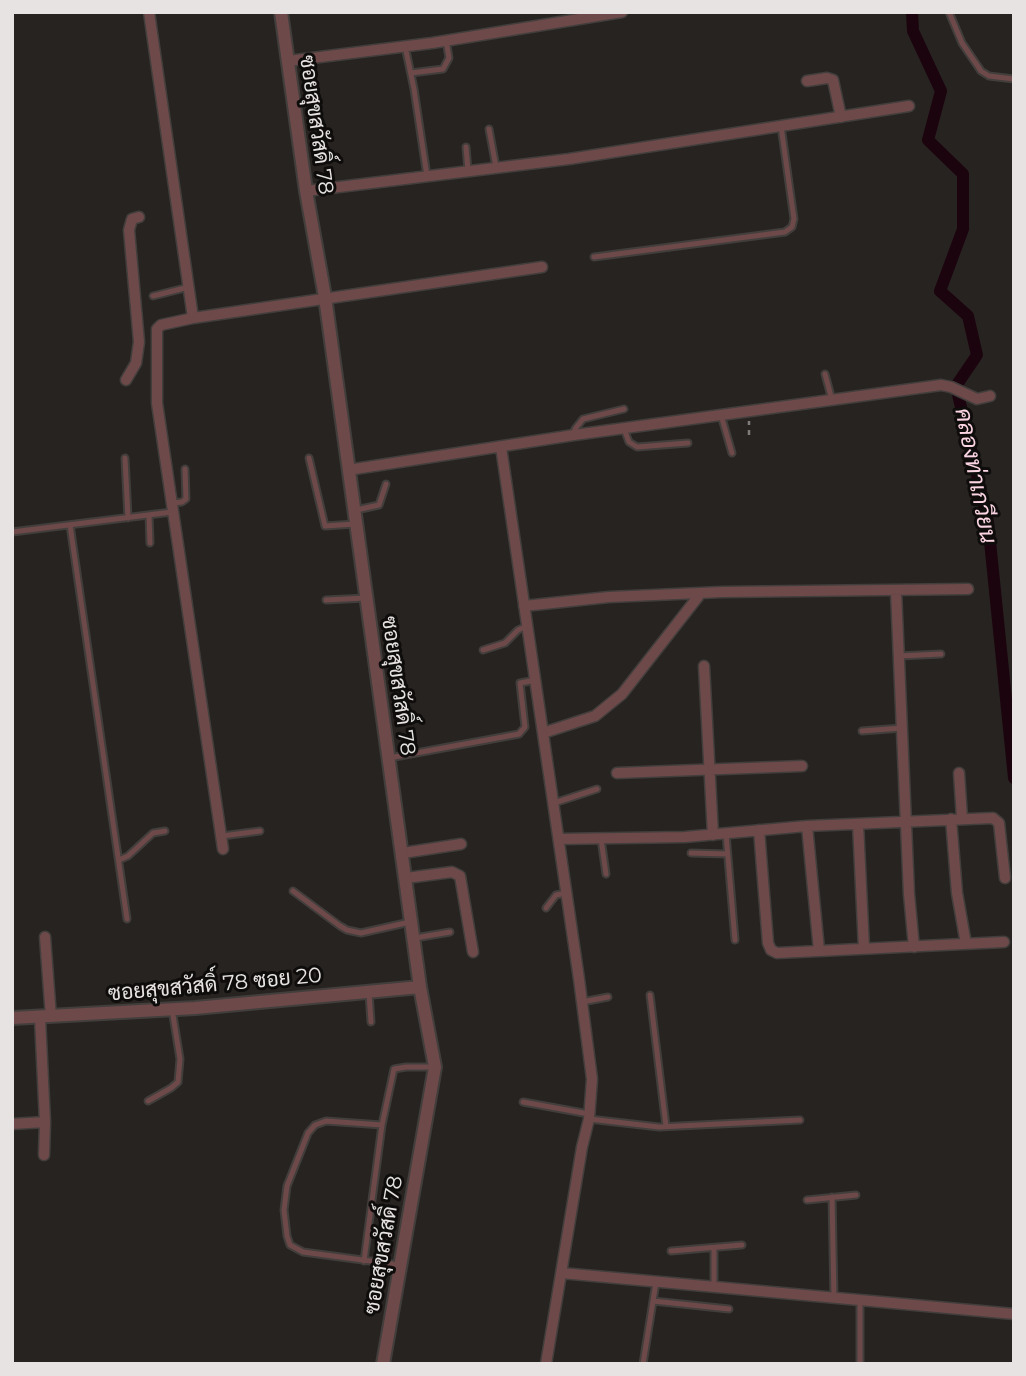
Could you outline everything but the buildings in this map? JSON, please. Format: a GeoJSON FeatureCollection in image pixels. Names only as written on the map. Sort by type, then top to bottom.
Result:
{"type":"FeatureCollection","features":[{"type":"Feature","properties":{"kind":"street"},"geometry":{"type":"LineString","coordinates":[[149,12],[193,318]]}},
{"type":"Feature","properties":{"kind":"street","name":"ซอยสุขสวัสดิ์ 78"},"geometry":{"type":"LineString","coordinates":[[281,12],[306,191],[325,297],[421,987],[435,1067],[383,1364]]}},
{"type":"Feature","properties":{"kind":"street"},"geometry":{"type":"LineString","coordinates":[[288,61],[446,40],[622,12]]}},
{"type":"Feature","properties":{"kind":"street"},"geometry":{"type":"LineString","coordinates":[[807,81],[827,78],[833,80],[841,117]]}},
{"type":"Feature","properties":{"kind":"street"},"geometry":{"type":"LineString","coordinates":[[306,191],[569,159],[909,106]]}},
{"type":"Feature","properties":{"kind":"street"},"geometry":{"type":"LineString","coordinates":[[126,380],[137,355],[138,326],[130,230],[132,219],[139,217]]}},
{"type":"Feature","properties":{"kind":"street"},"geometry":{"type":"LineString","coordinates":[[138,326],[157,329],[193,318],[542,267]]}},
{"type":"Feature","properties":{"kind":"street"},"geometry":{"type":"LineString","coordinates":[[157,329],[158,415],[223,849]]}},
{"type":"Feature","properties":{"kind":"street"},"geometry":{"type":"LineString","coordinates":[[348,470],[574,435],[941,385],[977,399],[990,396]]}},
{"type":"Feature","properties":{"kind":"street"},"geometry":{"type":"LineString","coordinates":[[501,447],[592,1079],[589,1116],[546,1364]]}},
{"type":"Feature","properties":{"kind":"street"},"geometry":{"type":"LineString","coordinates":[[524,606],[609,597],[701,593],[968,589]]}},
{"type":"Feature","properties":{"kind":"street"},"geometry":{"type":"LineString","coordinates":[[896,591],[914,947]]}},
{"type":"Feature","properties":{"kind":"street"},"geometry":{"type":"LineString","coordinates":[[544,733],[595,716],[622,694],[701,593]]}},
{"type":"Feature","properties":{"kind":"street"},"geometry":{"type":"LineString","coordinates":[[704,666],[713,835]]}},
{"type":"Feature","properties":{"kind":"street"},"geometry":{"type":"LineString","coordinates":[[617,773],[802,766]]}},
{"type":"Feature","properties":{"kind":"street"},"geometry":{"type":"LineString","coordinates":[[959,773],[962,818]]}},
{"type":"Feature","properties":{"kind":"street"},"geometry":{"type":"LineString","coordinates":[[951,819],[957,893],[966,944]]}},
{"type":"Feature","properties":{"kind":"street"},"geometry":{"type":"LineString","coordinates":[[559,839],[713,835],[807,825],[906,820],[997,819],[1005,878]]}},
{"type":"Feature","properties":{"kind":"street"},"geometry":{"type":"LineString","coordinates":[[858,824],[864,948]]}},
{"type":"Feature","properties":{"kind":"street"},"geometry":{"type":"LineString","coordinates":[[807,825],[819,950]]}},
{"type":"Feature","properties":{"kind":"street"},"geometry":{"type":"LineString","coordinates":[[759,830],[768,943],[771,950],[777,953],[1004,942]]}},
{"type":"Feature","properties":{"kind":"street"},"geometry":{"type":"LineString","coordinates":[[403,853],[461,844]]}},
{"type":"Feature","properties":{"kind":"street"},"geometry":{"type":"LineString","coordinates":[[406,878],[452,872],[460,876],[473,952]]}},
{"type":"Feature","properties":{"kind":"street"},"geometry":{"type":"LineString","coordinates":[[44,1155],[46,937]]}},
{"type":"Feature","properties":{"kind":"street","name":"ซอยสุขสวัสดิ์ 78 ซอย 20"},"geometry":{"type":"LineString","coordinates":[[12,1018],[172,1009],[421,987]]}},
{"type":"Feature","properties":{"kind":"street"},"geometry":{"type":"LineString","coordinates":[[12,1124],[45,1122]]}},
{"type":"Feature","properties":{"kind":"street"},"geometry":{"type":"LineString","coordinates":[[561,1273],[1014,1314]]}},
{"type":"Feature","properties":{"kind":"lane"},"geometry":{"type":"LineString","coordinates":[[949,12],[962,43],[981,71],[989,76],[1014,79]]}},
{"type":"Feature","properties":{"kind":"lane"},"geometry":{"type":"LineString","coordinates":[[411,73],[443,69],[449,58],[446,40]]}},
{"type":"Feature","properties":{"kind":"lane"},"geometry":{"type":"LineString","coordinates":[[405,46],[427,176]]}},
{"type":"Feature","properties":{"kind":"lane"},"geometry":{"type":"LineString","coordinates":[[594,257],[785,232],[792,227],[794,219],[781,126]]}},
{"type":"Feature","properties":{"kind":"lane"},"geometry":{"type":"LineString","coordinates":[[489,129],[496,168]]}},
{"type":"Feature","properties":{"kind":"lane"},"geometry":{"type":"LineString","coordinates":[[466,147],[468,171]]}},
{"type":"Feature","properties":{"kind":"lane"},"geometry":{"type":"LineString","coordinates":[[153,296],[189,287]]}},
{"type":"Feature","properties":{"kind":"lane"},"geometry":{"type":"LineString","coordinates":[[825,374],[832,400]]}},
{"type":"Feature","properties":{"kind":"lane"},"geometry":{"type":"LineString","coordinates":[[574,435],[583,419],[624,409]]}},
{"type":"Feature","properties":{"kind":"lane"},"geometry":{"type":"LineString","coordinates":[[721,415],[732,453]]}},
{"type":"Feature","properties":{"kind":"lane"},"geometry":{"type":"LineString","coordinates":[[624,429],[629,442],[637,447],[688,443]]}},
{"type":"Feature","properties":{"kind":"lane"},"geometry":{"type":"LineString","coordinates":[[125,458],[128,517]]}},
{"type":"Feature","properties":{"kind":"lane"},"geometry":{"type":"LineString","coordinates":[[309,458],[325,526],[355,524]]}},
{"type":"Feature","properties":{"kind":"lane"},"geometry":{"type":"LineString","coordinates":[[12,532],[149,515],[173,508],[186,499],[184,469]]}},
{"type":"Feature","properties":{"kind":"lane"},"geometry":{"type":"LineString","coordinates":[[353,510],[379,505],[386,484]]}},
{"type":"Feature","properties":{"kind":"lane"},"geometry":{"type":"LineString","coordinates":[[149,515],[150,543]]}},
{"type":"Feature","properties":{"kind":"lane"},"geometry":{"type":"LineString","coordinates":[[70,525],[127,919]]}},
{"type":"Feature","properties":{"kind":"lane"},"geometry":{"type":"LineString","coordinates":[[326,600],[366,598]]}},
{"type":"Feature","properties":{"kind":"lane"},"geometry":{"type":"LineString","coordinates":[[483,650],[505,643],[518,630],[527,626]]}},
{"type":"Feature","properties":{"kind":"lane"},"geometry":{"type":"LineString","coordinates":[[899,656],[941,654]]}},
{"type":"Feature","properties":{"kind":"lane"},"geometry":{"type":"LineString","coordinates":[[389,758],[519,734],[525,727],[520,683],[536,680]]}},
{"type":"Feature","properties":{"kind":"lane"},"geometry":{"type":"LineString","coordinates":[[862,732],[902,728]]}},
{"type":"Feature","properties":{"kind":"lane"},"geometry":{"type":"LineString","coordinates":[[554,803],[597,789]]}},
{"type":"Feature","properties":{"kind":"lane"},"geometry":{"type":"LineString","coordinates":[[119,860],[128,856],[153,833],[164,831]]}},
{"type":"Feature","properties":{"kind":"lane"},"geometry":{"type":"LineString","coordinates":[[221,836],[260,831]]}},
{"type":"Feature","properties":{"kind":"lane"},"geometry":{"type":"LineString","coordinates":[[726,834],[735,940]]}},
{"type":"Feature","properties":{"kind":"lane"},"geometry":{"type":"LineString","coordinates":[[600,838],[606,874]]}},
{"type":"Feature","properties":{"kind":"lane"},"geometry":{"type":"LineString","coordinates":[[691,853],[727,854]]}},
{"type":"Feature","properties":{"kind":"lane"},"geometry":{"type":"LineString","coordinates":[[293,891],[347,930],[361,933],[413,922]]}},
{"type":"Feature","properties":{"kind":"lane"},"geometry":{"type":"LineString","coordinates":[[546,908],[556,895],[567,892]]}},
{"type":"Feature","properties":{"kind":"lane"},"geometry":{"type":"LineString","coordinates":[[415,938],[450,932]]}},
{"type":"Feature","properties":{"kind":"lane"},"geometry":{"type":"LineString","coordinates":[[369,992],[371,1022]]}},
{"type":"Feature","properties":{"kind":"lane"},"geometry":{"type":"LineString","coordinates":[[650,995],[666,1126]]}},
{"type":"Feature","properties":{"kind":"lane"},"geometry":{"type":"LineString","coordinates":[[582,1002],[608,997]]}},
{"type":"Feature","properties":{"kind":"lane"},"geometry":{"type":"LineString","coordinates":[[148,1101],[172,1088],[177,1082],[180,1059],[172,1009]]}},
{"type":"Feature","properties":{"kind":"lane"},"geometry":{"type":"LineString","coordinates":[[364,1261],[382,1125],[394,1069],[435,1067]]}},
{"type":"Feature","properties":{"kind":"lane"},"geometry":{"type":"LineString","coordinates":[[523,1102],[630,1125],[800,1120]]}},
{"type":"Feature","properties":{"kind":"lane"},"geometry":{"type":"LineString","coordinates":[[382,1125],[326,1121],[315,1125],[308,1133],[287,1186],[284,1210],[287,1237],[290,1245],[303,1252],[400,1265]]}},
{"type":"Feature","properties":{"kind":"lane"},"geometry":{"type":"LineString","coordinates":[[807,1200],[856,1195]]}},
{"type":"Feature","properties":{"kind":"lane"},"geometry":{"type":"LineString","coordinates":[[832,1197],[834,1298]]}},
{"type":"Feature","properties":{"kind":"lane"},"geometry":{"type":"LineString","coordinates":[[671,1251],[742,1245]]}},
{"type":"Feature","properties":{"kind":"lane"},"geometry":{"type":"LineString","coordinates":[[713,1249],[714,1287]]}},
{"type":"Feature","properties":{"kind":"lane"},"geometry":{"type":"LineString","coordinates":[[643,1364],[656,1282]]}},
{"type":"Feature","properties":{"kind":"lane"},"geometry":{"type":"LineString","coordinates":[[653,1301],[729,1308]]}},
{"type":"Feature","properties":{"kind":"lane"},"geometry":{"type":"LineString","coordinates":[[860,1301],[860,1364]]}},
{"type":"Feature","properties":{"kind":"waterway","name":"คลองท่าเกวียน"},"geometry":{"type":"LineString","coordinates":[[912,12],[913,31],[941,91],[928,140],[963,174],[963,229],[940,291],[968,316],[977,355],[956,386],[988,522],[1014,778]]}}]}
